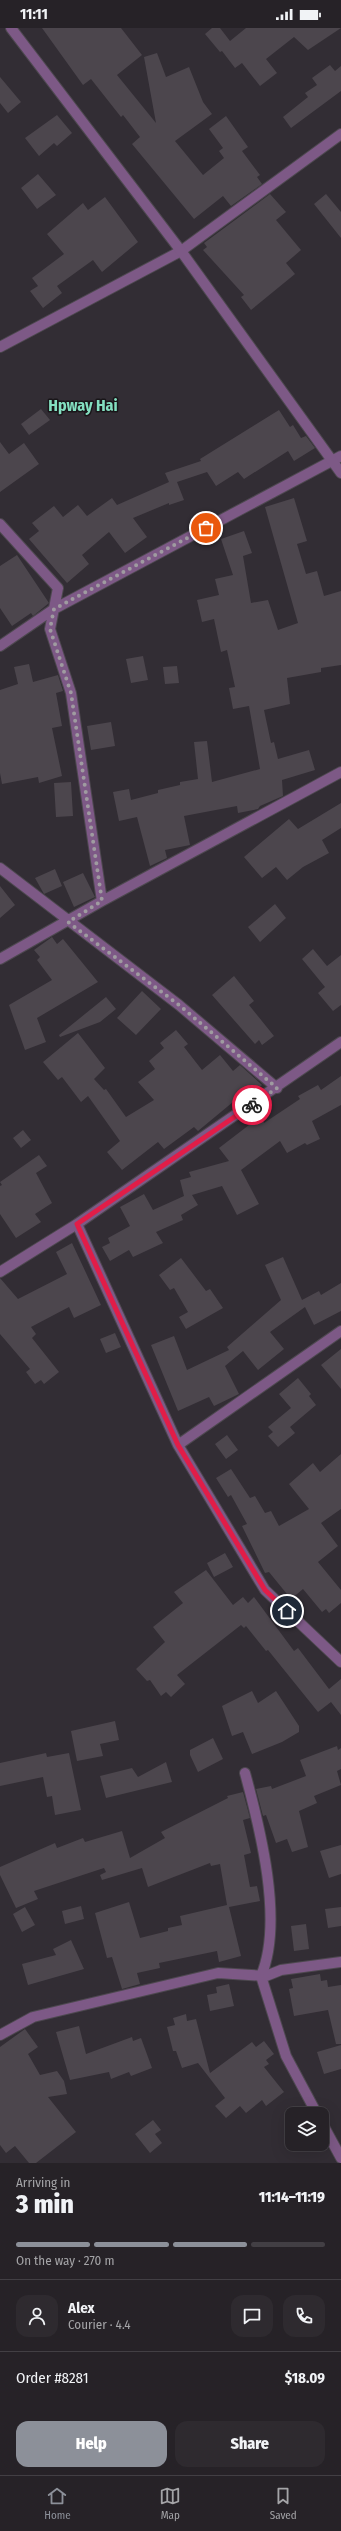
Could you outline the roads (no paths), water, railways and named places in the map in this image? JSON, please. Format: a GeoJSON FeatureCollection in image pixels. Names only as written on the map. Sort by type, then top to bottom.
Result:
{"type":"FeatureCollection","features":[{"type":"Feature","properties":{"kind":"street"},"geometry":{"type":"LineString","coordinates":[[11,28],[180,251],[341,473]]}},
{"type":"Feature","properties":{"kind":"street"},"geometry":{"type":"LineString","coordinates":[[0,347],[180,251],[341,134]]}},
{"type":"Feature","properties":{"kind":"street"},"geometry":{"type":"LineString","coordinates":[[0,646],[54,609],[341,456]]}},
{"type":"Feature","properties":{"kind":"street"},"geometry":{"type":"LineString","coordinates":[[0,524],[58,588],[50,629],[71,693],[102,901]]}},
{"type":"Feature","properties":{"kind":"street"},"geometry":{"type":"LineString","coordinates":[[0,959],[68,922],[102,901],[341,772]]}},
{"type":"Feature","properties":{"kind":"street"},"geometry":{"type":"LineString","coordinates":[[0,868],[68,922],[179,1005],[277,1088]]}},
{"type":"Feature","properties":{"kind":"street"},"geometry":{"type":"LineString","coordinates":[[0,1272],[77,1224],[277,1088],[341,1042]]}},
{"type":"Feature","properties":{"kind":"street"},"geometry":{"type":"LineString","coordinates":[[77,1224],[178,1445],[265,1590],[341,1662]]}},
{"type":"Feature","properties":{"kind":"street"},"geometry":{"type":"LineString","coordinates":[[178,1445],[341,1331]]}},
{"type":"Feature","properties":{"kind":"street"},"geometry":{"type":"LineString","coordinates":[[245,1773],[262,1836],[269,1898],[268,1959],[261,1976],[286,2056],[313,2107]]}},
{"type":"Feature","properties":{"kind":"street"},"geometry":{"type":"LineString","coordinates":[[0,2035],[33,2017],[218,1972],[266,1976],[281,1970],[341,1962]]}},
{"type":"Feature","properties":{"kind":"street"},"geometry":{"type":"LineString","coordinates":[[329,2136],[341,2158]]}},
{"type":"Feature","properties":{"kind":"district","name":"Hpway Hai"},"geometry":{"type":"Point","coordinates":[83,405]}}]}
